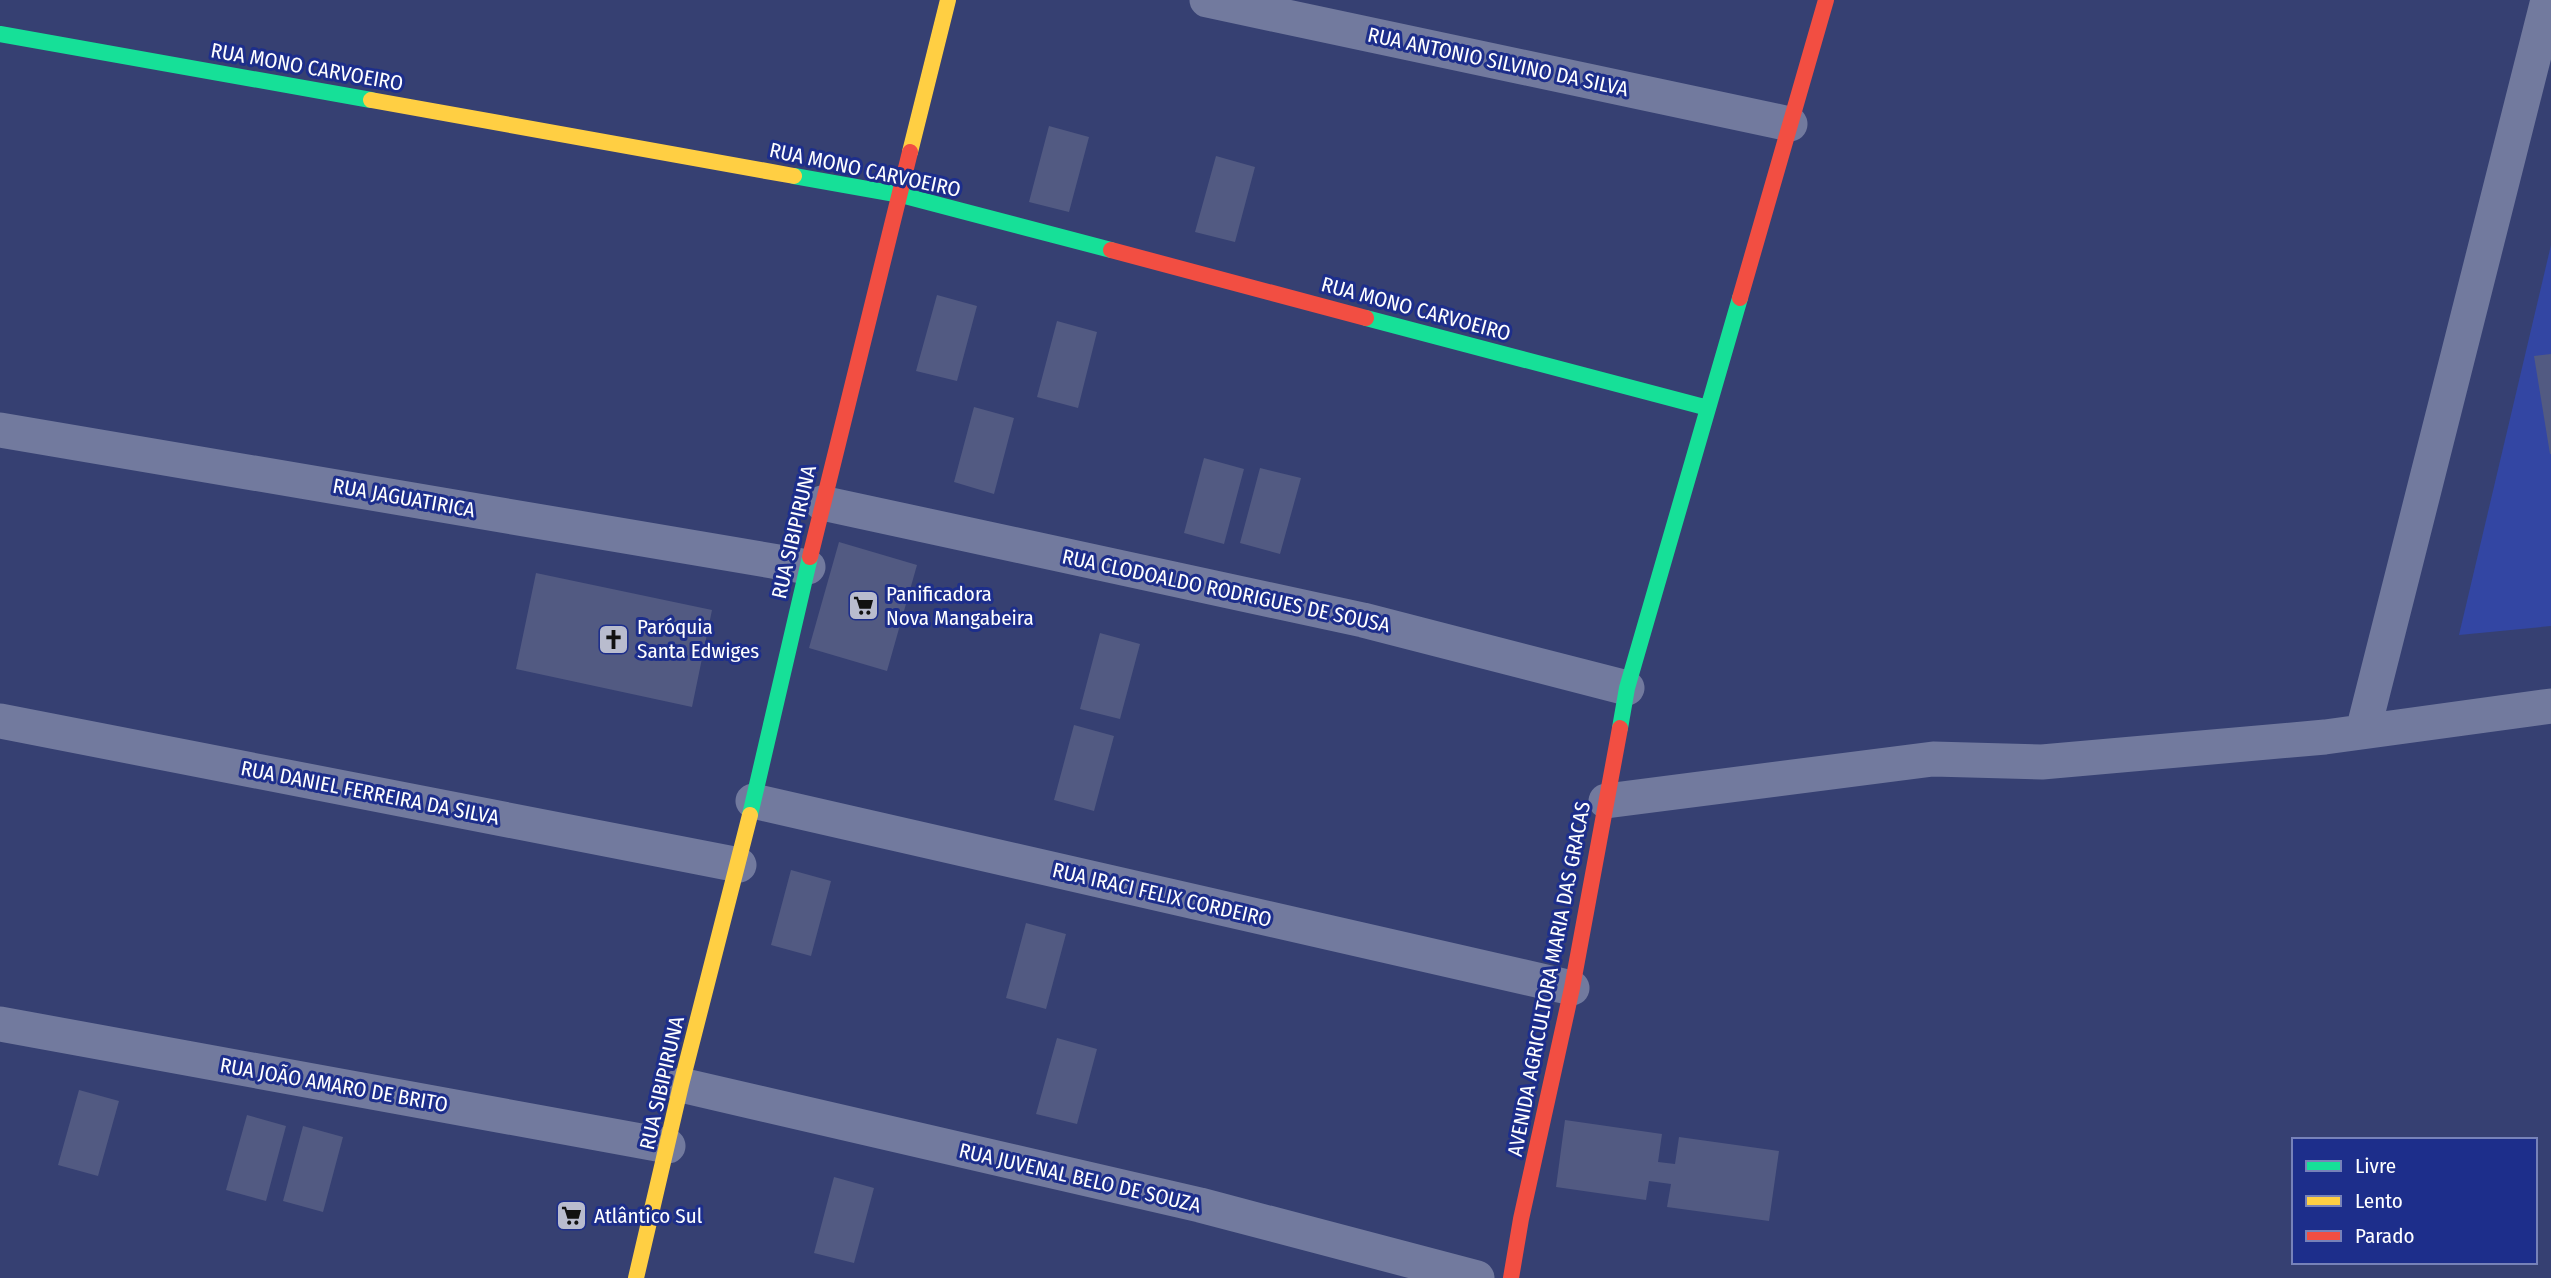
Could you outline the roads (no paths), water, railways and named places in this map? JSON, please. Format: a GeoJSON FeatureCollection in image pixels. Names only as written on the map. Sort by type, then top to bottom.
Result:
{"type":"FeatureCollection","features":[{"type":"Feature","properties":{"kind":"street","name":"RUA SIBIPIRUNA"},"geometry":{"type":"LineString","coordinates":[[636,1278],[681,1085],[740,865],[822,503],[948,0]]}},
{"type":"Feature","properties":{"kind":"street","name":"RUA ANTONIO SILVINO DA SILVA"},"geometry":{"type":"LineString","coordinates":[[1207,0],[1790,124]]}},
{"type":"Feature","properties":{"kind":"street","name":"AVENIDA AGRICULTORA MARIA DAS GRACAS"},"geometry":{"type":"LineString","coordinates":[[1511,1278],[1521,1219],[1572,988],[1627,688],[1826,0]]}},
{"type":"Feature","properties":{"kind":"street"},"geometry":{"type":"LineString","coordinates":[[2363,731],[2548,0]]}},
{"type":"Feature","properties":{"kind":"street","name":"RUA MONO CARVOEIRO"},"geometry":{"type":"LineString","coordinates":[[0,34],[901,195],[1708,408]]}},
{"type":"Feature","properties":{"kind":"street","name":"RUA JAGUATIRICA"},"geometry":{"type":"LineString","coordinates":[[0,430],[808,567]]}},
{"type":"Feature","properties":{"kind":"street","name":"RUA CLODOALDO RODRIGUES DE SOUSA"},"geometry":{"type":"LineString","coordinates":[[822,503],[1363,620],[1627,688]]}},
{"type":"Feature","properties":{"kind":"street"},"geometry":{"type":"LineString","coordinates":[[1606,801],[1933,759],[2042,762],[2325,737],[2551,706]]}},
{"type":"Feature","properties":{"kind":"street","name":"RUA DANIEL FERREIRA DA SILVA"},"geometry":{"type":"LineString","coordinates":[[0,721],[740,865]]}},
{"type":"Feature","properties":{"kind":"street","name":"RUA IRACI FELIX CORDEIRO"},"geometry":{"type":"LineString","coordinates":[[753,801],[1572,988]]}},
{"type":"Feature","properties":{"kind":"street","name":"RUA JOÃO AMARO DE BRITO"},"geometry":{"type":"LineString","coordinates":[[0,1024],[668,1146]]}},
{"type":"Feature","properties":{"kind":"street","name":"RUA JUVENAL BELO DE SOUZA"},"geometry":{"type":"LineString","coordinates":[[681,1085],[1200,1205],[1477,1278]]}},
{"type":"Feature","properties":{"kind":"place","name":"Panificadora Nova Mangabeira"},"geometry":{"type":"Point","coordinates":[863,606]}},
{"type":"Feature","properties":{"kind":"place","name":"Paróquia Santa Edwiges"},"geometry":{"type":"Point","coordinates":[614,639]}},
{"type":"Feature","properties":{"kind":"place","name":"Atlântico Sul"},"geometry":{"type":"Point","coordinates":[571,1216]}}]}
